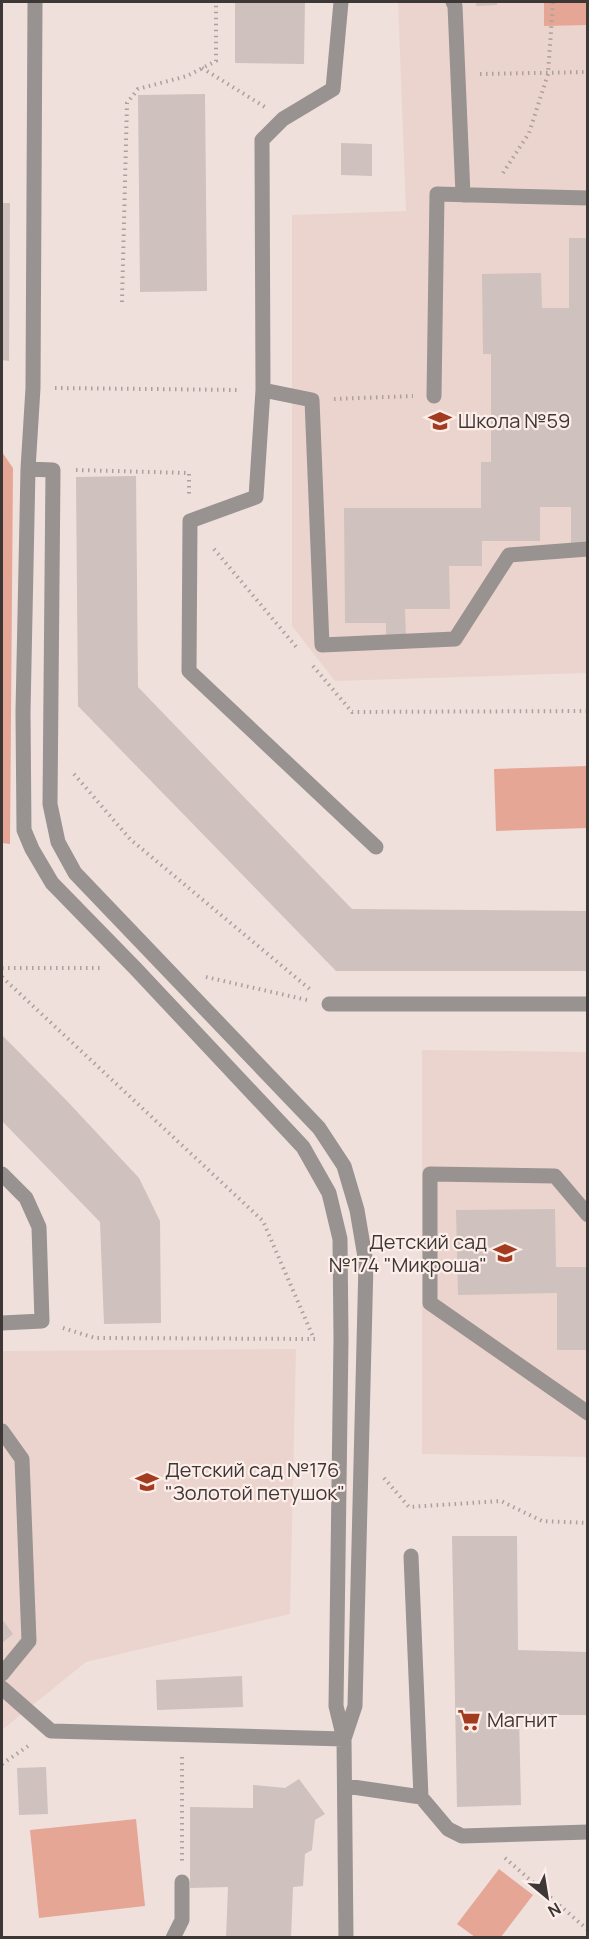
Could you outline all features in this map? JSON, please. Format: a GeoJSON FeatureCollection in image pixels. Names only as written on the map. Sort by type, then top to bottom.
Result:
{"type":"FeatureCollection","features":[{"type":"Feature","properties":{"kind":"street"},"geometry":{"type":"LineString","coordinates":[[35,2],[33,388],[28,469],[23,712],[24,830],[32,849],[52,883],[303,1147],[329,1193],[340,1239],[341,1339],[336,1706],[344,1739],[346,1938]]}},
{"type":"Feature","properties":{"kind":"street"},"geometry":{"type":"LineString","coordinates":[[341,2],[333,89],[283,119],[262,140],[263,390],[256,497],[190,522],[189,671],[376,847]]}},
{"type":"Feature","properties":{"kind":"street"},"geometry":{"type":"LineString","coordinates":[[453,2],[463,195]]}},
{"type":"Feature","properties":{"kind":"street"},"geometry":{"type":"LineString","coordinates":[[434,396],[437,194],[588,198]]}},
{"type":"Feature","properties":{"kind":"street"},"geometry":{"type":"LineString","coordinates":[[263,390],[312,400],[322,645],[455,639],[509,555],[588,549]]}},
{"type":"Feature","properties":{"kind":"street"},"geometry":{"type":"LineString","coordinates":[[28,469],[53,470],[50,804],[58,842],[75,873],[319,1128],[344,1166],[357,1210],[366,1263],[355,1706],[344,1739]]}},
{"type":"Feature","properties":{"kind":"street"},"geometry":{"type":"LineString","coordinates":[[329,1005],[588,1004]]}},
{"type":"Feature","properties":{"kind":"street"},"geometry":{"type":"LineString","coordinates":[[2,1174],[26,1198],[39,1227],[42,1322],[2,1323]]}},
{"type":"Feature","properties":{"kind":"street"},"geometry":{"type":"LineString","coordinates":[[588,1215],[555,1176],[430,1174],[430,1303],[588,1413]]}},
{"type":"Feature","properties":{"kind":"street"},"geometry":{"type":"LineString","coordinates":[[2,1431],[22,1459],[29,1641],[2,1674]]}},
{"type":"Feature","properties":{"kind":"street"},"geometry":{"type":"LineString","coordinates":[[411,1556],[421,1797],[448,1829],[462,1836],[588,1832]]}},
{"type":"Feature","properties":{"kind":"street"},"geometry":{"type":"LineString","coordinates":[[2,1688],[51,1731],[344,1739]]}},
{"type":"Feature","properties":{"kind":"street"},"geometry":{"type":"LineString","coordinates":[[346,1786],[421,1797]]}},
{"type":"Feature","properties":{"kind":"street"},"geometry":{"type":"LineString","coordinates":[[172,1938],[182,1920],[182,1882]]}},
{"type":"Feature","properties":{"kind":"path"},"geometry":{"type":"LineString","coordinates":[[122,302],[127,103],[138,89],[187,76],[216,61],[216,2]]}},
{"type":"Feature","properties":{"kind":"path"},"geometry":{"type":"LineString","coordinates":[[488,195],[529,133],[548,74],[553,2]]}},
{"type":"Feature","properties":{"kind":"path"},"geometry":{"type":"LineString","coordinates":[[202,68],[283,119]]}},
{"type":"Feature","properties":{"kind":"path"},"geometry":{"type":"LineString","coordinates":[[458,74],[588,72]]}},
{"type":"Feature","properties":{"kind":"path"},"geometry":{"type":"LineString","coordinates":[[33,388],[263,390]]}},
{"type":"Feature","properties":{"kind":"path"},"geometry":{"type":"LineString","coordinates":[[312,400],[434,396]]}},
{"type":"Feature","properties":{"kind":"path"},"geometry":{"type":"LineString","coordinates":[[53,470],[189,473],[190,522]]}},
{"type":"Feature","properties":{"kind":"path"},"geometry":{"type":"LineString","coordinates":[[50,745],[129,839],[329,1005]]}},
{"type":"Feature","properties":{"kind":"path"},"geometry":{"type":"LineString","coordinates":[[2,977],[263,1221],[314,1339]]}},
{"type":"Feature","properties":{"kind":"path"},"geometry":{"type":"LineString","coordinates":[[42,1322],[95,1338],[341,1339]]}},
{"type":"Feature","properties":{"kind":"path"},"geometry":{"type":"LineString","coordinates":[[361,1453],[409,1507],[501,1502],[542,1521],[588,1523]]}},
{"type":"Feature","properties":{"kind":"path"},"geometry":{"type":"LineString","coordinates":[[2,1764],[51,1731]]}},
{"type":"Feature","properties":{"kind":"path"},"geometry":{"type":"LineString","coordinates":[[182,1735],[182,1882]]}},
{"type":"Feature","properties":{"kind":"path"},"geometry":{"type":"LineString","coordinates":[[508,1835],[505,1859],[588,1930]]}},
{"type":"Feature","properties":{"kind":"shaded area","name":"Школа №59"},"geometry":{"type":"Polygon","coordinates":[[[398,2],[587,2],[587,673],[335,681],[292,626],[292,215],[406,211],[398,2]]]}},
{"type":"Feature","properties":{"kind":"shaded area"},"geometry":{"type":"Polygon","coordinates":[[[544,2],[587,2],[587,25],[544,26],[544,2]]]}},
{"type":"Feature","properties":{"kind":"shaded area"},"geometry":{"type":"Polygon","coordinates":[[[2,452],[13,468],[10,844],[2,843],[2,452]]]}},
{"type":"Feature","properties":{"kind":"shaded area"},"geometry":{"type":"Polygon","coordinates":[[[587,766],[587,828],[496,831],[494,769],[587,766]]]}},
{"type":"Feature","properties":{"kind":"shaded area","name":"Детский сад №174 \"Микроша\""},"geometry":{"type":"Polygon","coordinates":[[[422,1050],[587,1052],[587,1457],[422,1454],[422,1050]]]}},
{"type":"Feature","properties":{"kind":"shaded area","name":"Детский сад №176 \"Золотой петушок\""},"geometry":{"type":"Polygon","coordinates":[[[296,1349],[290,1614],[86,1662],[2,1730],[2,1351],[296,1349]]]}},
{"type":"Feature","properties":{"kind":"shaded area"},"geometry":{"type":"Polygon","coordinates":[[[136,1819],[145,1906],[39,1918],[30,1830],[136,1819]]]}},
{"type":"Feature","properties":{"kind":"shaded area"},"geometry":{"type":"Polygon","coordinates":[[[499,1869],[533,1895],[501,1937],[475,1937],[457,1924],[499,1869]]]}},
{"type":"Feature","properties":{"kind":"building"},"geometry":{"type":"Polygon","coordinates":[[[235,2],[305,2],[304,64],[235,63],[235,2]]]}},
{"type":"Feature","properties":{"kind":"building"},"geometry":{"type":"Polygon","coordinates":[[[476,2],[497,2],[497,5],[476,6],[476,2]]]}},
{"type":"Feature","properties":{"kind":"building"},"geometry":{"type":"Polygon","coordinates":[[[205,94],[207,291],[140,292],[138,95],[205,94]]]}},
{"type":"Feature","properties":{"kind":"building"},"geometry":{"type":"Polygon","coordinates":[[[341,143],[372,144],[372,176],[341,175],[341,143]]]}},
{"type":"Feature","properties":{"kind":"building"},"geometry":{"type":"Polygon","coordinates":[[[2,203],[10,203],[9,361],[2,360],[2,203]]]}},
{"type":"Feature","properties":{"kind":"building"},"geometry":{"type":"Polygon","coordinates":[[[569,238],[588,238],[588,556],[571,556],[571,507],[540,507],[540,541],[482,541],[482,566],[449,566],[450,609],[405,609],[406,638],[386,638],[386,623],[345,623],[344,508],[481,508],[481,462],[491,462],[491,354],[483,354],[482,274],[541,273],[542,308],[569,308],[569,238]]]}},
{"type":"Feature","properties":{"kind":"building"},"geometry":{"type":"Polygon","coordinates":[[[136,476],[138,687],[352,909],[588,911],[588,971],[336,971],[78,706],[76,477],[136,476]]]}},
{"type":"Feature","properties":{"kind":"building"},"geometry":{"type":"Polygon","coordinates":[[[2,1035],[139,1178],[160,1221],[161,1323],[104,1324],[100,1222],[2,1121],[2,1035]]]}},
{"type":"Feature","properties":{"kind":"building"},"geometry":{"type":"Polygon","coordinates":[[[555,1209],[556,1267],[588,1267],[588,1350],[557,1350],[557,1293],[458,1295],[456,1210],[555,1209]]]}},
{"type":"Feature","properties":{"kind":"building"},"geometry":{"type":"Polygon","coordinates":[[[452,1536],[517,1536],[518,1650],[588,1652],[588,1715],[519,1715],[521,1805],[457,1807],[452,1536]]]}},
{"type":"Feature","properties":{"kind":"building"},"geometry":{"type":"Polygon","coordinates":[[[2,1619],[13,1634],[2,1643],[2,1619]]]}},
{"type":"Feature","properties":{"kind":"building"},"geometry":{"type":"Polygon","coordinates":[[[242,1676],[243,1707],[157,1710],[156,1680],[242,1676]]]}},
{"type":"Feature","properties":{"kind":"building"},"geometry":{"type":"Polygon","coordinates":[[[46,1767],[48,1814],[19,1815],[17,1768],[46,1767]]]}},
{"type":"Feature","properties":{"kind":"building"},"geometry":{"type":"Polygon","coordinates":[[[299,1779],[325,1814],[315,1820],[312,1850],[305,1854],[303,1886],[293,1887],[291,1938],[226,1938],[228,1887],[190,1888],[190,1807],[253,1808],[253,1785],[285,1788],[299,1779]]]}},
{"type":"Feature","properties":{"kind":"place","name":"Школа №59"},"geometry":{"type":"Point","coordinates":[440,421]}},
{"type":"Feature","properties":{"kind":"place","name":"Детский сад №174 \"Микроша\""},"geometry":{"type":"Point","coordinates":[505,1253]}},
{"type":"Feature","properties":{"kind":"place","name":"Детский сад №176 \"Золотой петушок\""},"geometry":{"type":"Point","coordinates":[147,1482]}},
{"type":"Feature","properties":{"kind":"place","name":"Магнит"},"geometry":{"type":"Point","coordinates":[469,1720]}}]}
